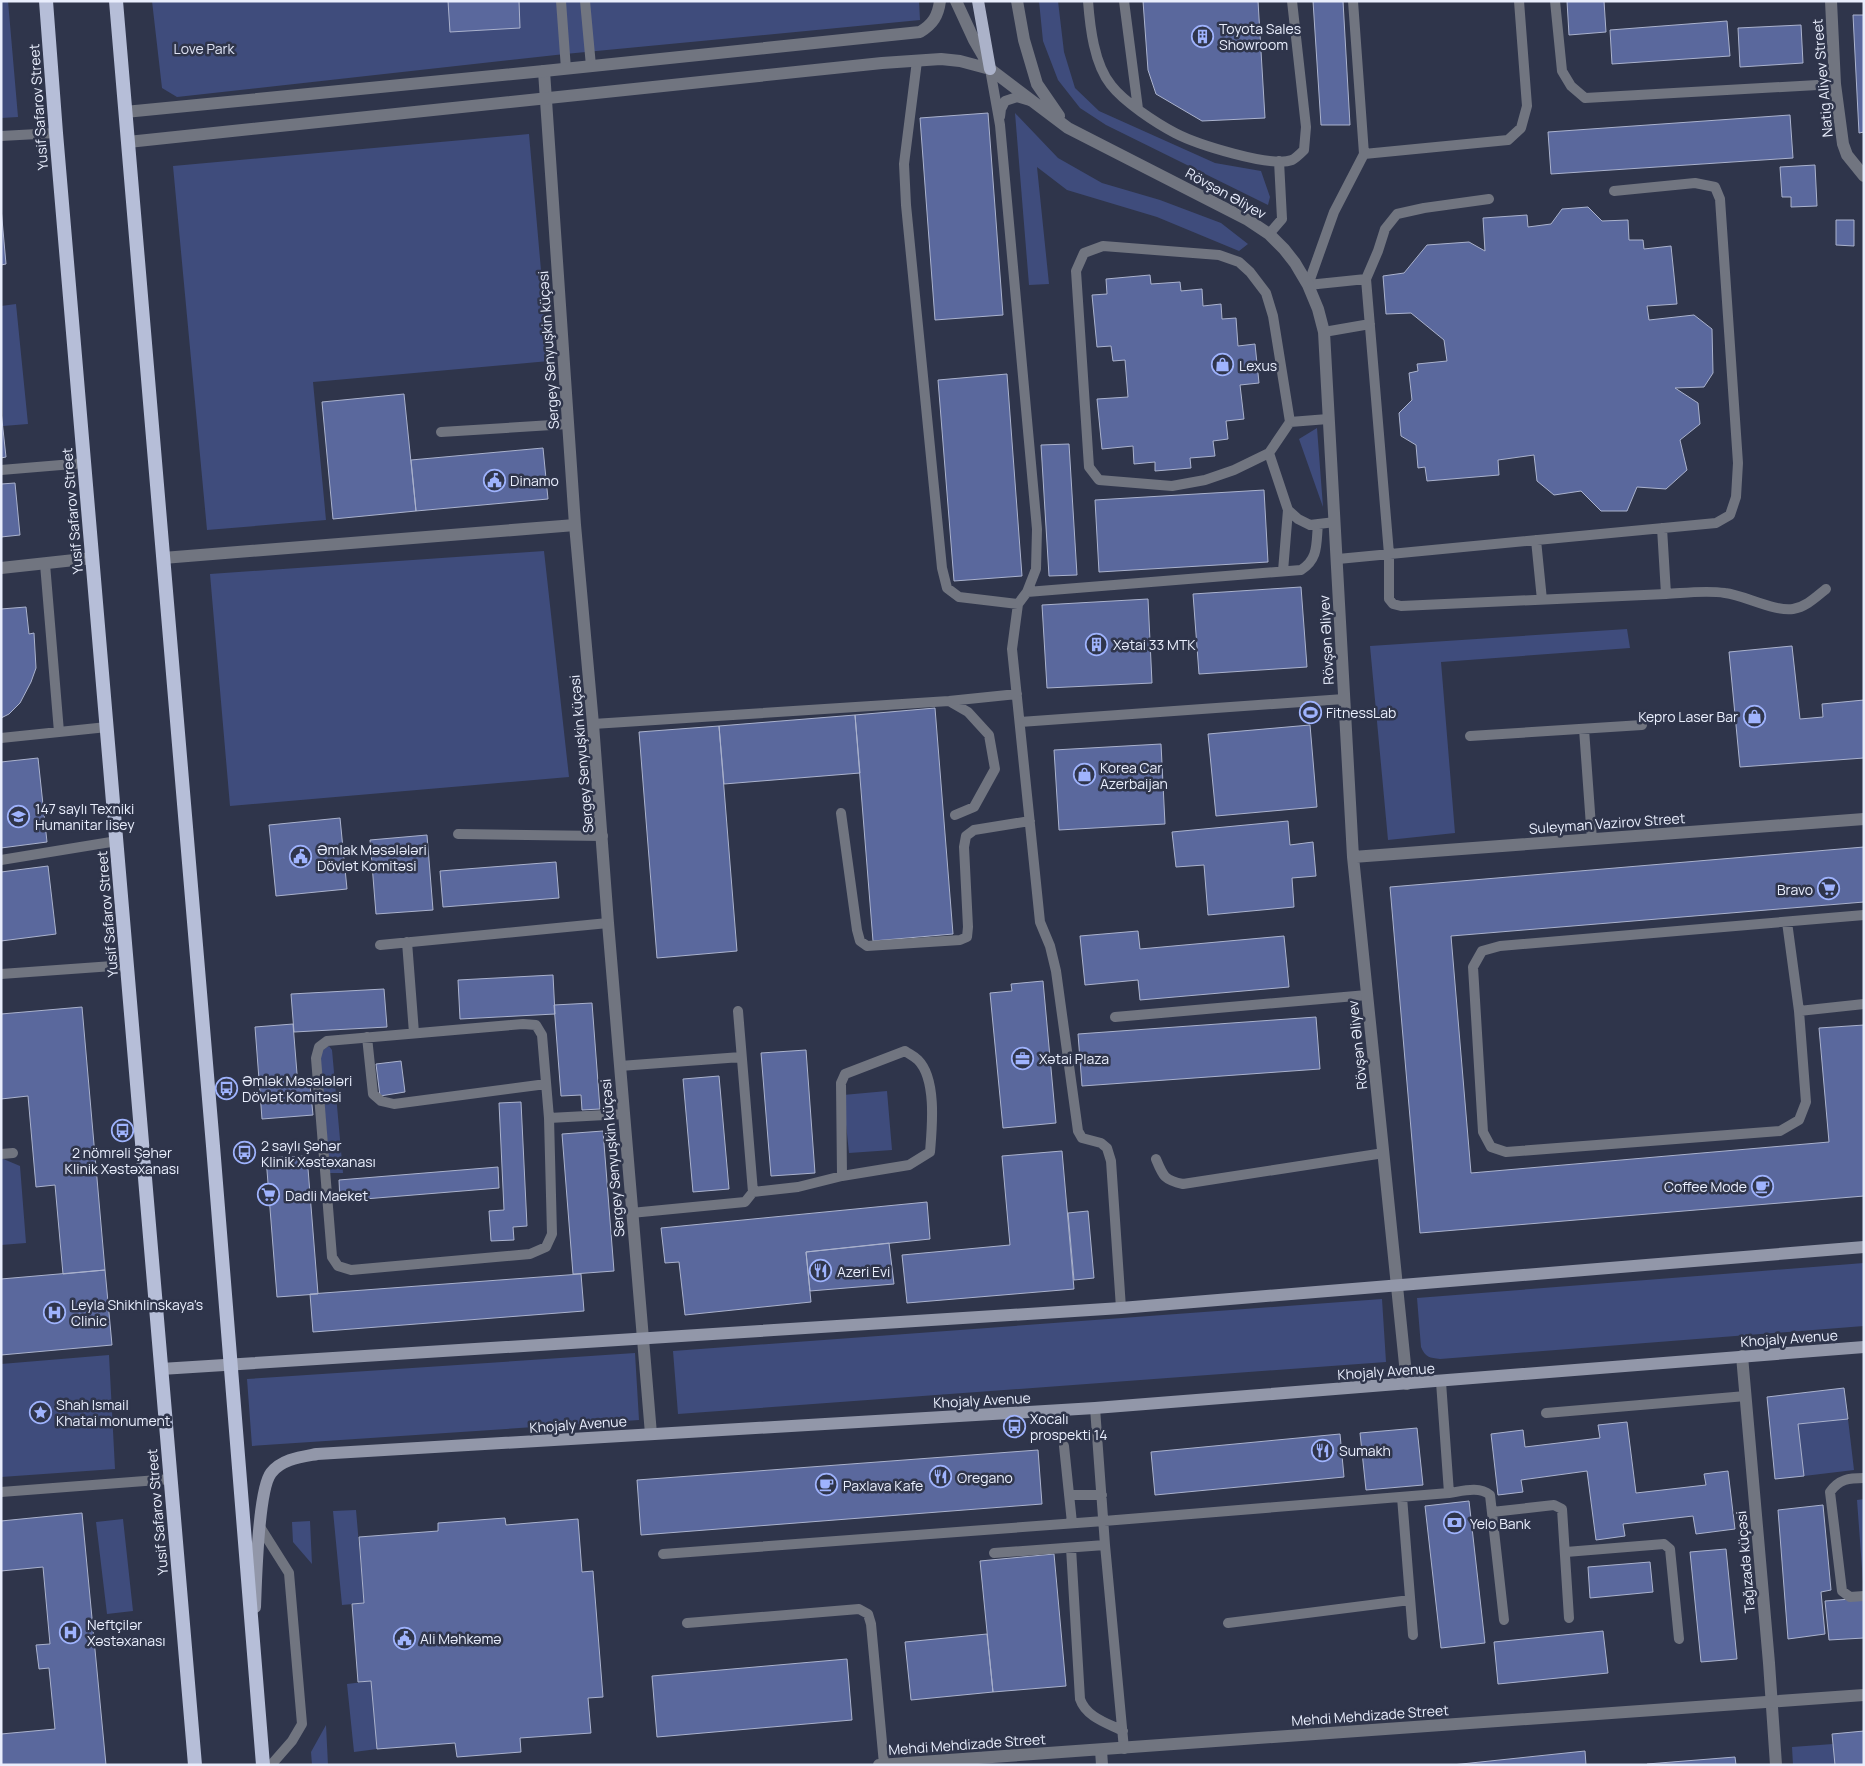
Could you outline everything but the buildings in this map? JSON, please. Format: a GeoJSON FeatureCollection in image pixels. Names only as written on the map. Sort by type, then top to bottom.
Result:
{"type":"FeatureCollection","features":[{"type":"Feature","properties":{"kind":"highway","name":"Yusif Safarov Street"},"geometry":{"type":"LineString","coordinates":[[46,1],[195,1765]]}},
{"type":"Feature","properties":{"kind":"highway"},"geometry":{"type":"LineString","coordinates":[[116,1],[263,1765]]}},
{"type":"Feature","properties":{"kind":"main road"},"geometry":{"type":"LineString","coordinates":[[978,1],[990,69]]}},
{"type":"Feature","properties":{"kind":"main road"},"geometry":{"type":"LineString","coordinates":[[161,1369],[1121,1308],[1864,1247]]}},
{"type":"Feature","properties":{"kind":"main road","name":"Khojaly Avenue"},"geometry":{"type":"LineString","coordinates":[[253,1637],[260,1527],[265,1488],[270,1475],[278,1466],[301,1457],[317,1454],[1095,1408],[1864,1347]]}},
{"type":"Feature","properties":{"kind":"street"},"geometry":{"type":"LineString","coordinates":[[125,112],[920,32],[930,26],[938,13],[940,1]]}},
{"type":"Feature","properties":{"kind":"street"},"geometry":{"type":"LineString","coordinates":[[956,1],[990,69]]}},
{"type":"Feature","properties":{"kind":"street"},"geometry":{"type":"LineString","coordinates":[[1017,1],[1024,40],[1036,84],[1068,128]]}},
{"type":"Feature","properties":{"kind":"street","name":"Natig Aliyev Street"},"geometry":{"type":"LineString","coordinates":[[1831,1],[1835,84],[1843,144],[1847,156],[1864,176]]}},
{"type":"Feature","properties":{"kind":"street"},"geometry":{"type":"LineString","coordinates":[[128,142],[917,61],[941,59],[960,61],[990,69]]}},
{"type":"Feature","properties":{"kind":"street","name":"Rövşən Əliyev"},"geometry":{"type":"LineString","coordinates":[[990,69],[1068,128],[1218,203],[1269,234],[1284,249],[1308,285],[1318,309],[1324,332],[1353,857],[1407,1384]]}},
{"type":"Feature","properties":{"kind":"street","name":"Sergey Senyuşkin küçəsi"},"geometry":{"type":"LineString","coordinates":[[544,71],[575,525],[594,724],[631,1213],[651,1434]]}},
{"type":"Feature","properties":{"kind":"street"},"geometry":{"type":"LineString","coordinates":[[163,558],[575,525]]}},
{"type":"Feature","properties":{"kind":"street"},"geometry":{"type":"LineString","coordinates":[[1,568],[93,558]]}},
{"type":"Feature","properties":{"kind":"street","name":"Suleyman Vazirov Street"},"geometry":{"type":"LineString","coordinates":[[1353,857],[1864,819]]}},
{"type":"Feature","properties":{"kind":"street","name":"Tağızadə küçəsi"},"geometry":{"type":"LineString","coordinates":[[1742,1356],[1776,1765]]}},
{"type":"Feature","properties":{"kind":"street","name":"Mehdi Mehdizade Street"},"geometry":{"type":"LineString","coordinates":[[879,1765],[1864,1695]]}},
{"type":"Feature","properties":{"kind":"street"},"geometry":{"type":"LineString","coordinates":[[1101,1750],[1102,1765]]}},
{"type":"Feature","properties":{"kind":"lane"},"geometry":{"type":"LineString","coordinates":[[561,1],[566,69]]}},
{"type":"Feature","properties":{"kind":"lane"},"geometry":{"type":"LineString","coordinates":[[585,1],[591,66]]}},
{"type":"Feature","properties":{"kind":"lane"},"geometry":{"type":"LineString","coordinates":[[1088,1],[1097,56],[1111,84],[1138,109],[1176,133],[1246,158],[1279,162],[1293,160],[1304,150],[1306,128],[1292,1]]}},
{"type":"Feature","properties":{"kind":"lane"},"geometry":{"type":"LineString","coordinates":[[1124,1],[1138,109]]}},
{"type":"Feature","properties":{"kind":"lane"},"geometry":{"type":"LineString","coordinates":[[1353,1],[1364,154],[1334,212],[1308,285],[1366,279]]}},
{"type":"Feature","properties":{"kind":"lane"},"geometry":{"type":"LineString","coordinates":[[1364,154],[1508,140],[1521,128],[1527,106],[1519,1]]}},
{"type":"Feature","properties":{"kind":"lane"},"geometry":{"type":"LineString","coordinates":[[1555,1],[1562,71],[1571,86],[1585,98],[1835,84]]}},
{"type":"Feature","properties":{"kind":"lane"},"geometry":{"type":"LineString","coordinates":[[917,61],[904,164],[906,205],[942,568],[947,588],[959,597],[1018,604]]}},
{"type":"Feature","properties":{"kind":"lane"},"geometry":{"type":"LineString","coordinates":[[990,69],[1000,125],[1037,529],[1036,569],[1027,592],[1018,604],[1012,649],[1040,922],[1050,946],[1056,971],[1078,1131],[1082,1138],[1101,1143],[1107,1148],[1112,1161],[1121,1308]]}},
{"type":"Feature","properties":{"kind":"lane"},"geometry":{"type":"LineString","coordinates":[[1000,125],[1001,110],[1005,101],[1017,97],[1025,98],[1035,104]]}},
{"type":"Feature","properties":{"kind":"lane"},"geometry":{"type":"LineString","coordinates":[[1,136],[56,133]]}},
{"type":"Feature","properties":{"kind":"lane"},"geometry":{"type":"LineString","coordinates":[[1269,234],[1282,219],[1279,162]]}},
{"type":"Feature","properties":{"kind":"lane"},"geometry":{"type":"LineString","coordinates":[[1338,559],[1716,523],[1730,514],[1736,497],[1738,463],[1720,199],[1715,187],[1695,183],[1614,191]]}},
{"type":"Feature","properties":{"kind":"lane"},"geometry":{"type":"LineString","coordinates":[[1489,199],[1424,208],[1397,214],[1385,229],[1366,279],[1389,554],[1389,599],[1393,604],[1401,606],[1704,592],[1725,593],[1792,609],[1810,603],[1826,589]]}},
{"type":"Feature","properties":{"kind":"lane"},"geometry":{"type":"LineString","coordinates":[[1103,246],[1218,255],[1238,262],[1250,272],[1266,293],[1274,316],[1290,422],[1269,453],[1234,470],[1212,478],[1172,486],[1099,480],[1089,467],[1076,271],[1084,253],[1103,246]]}},
{"type":"Feature","properties":{"kind":"lane"},"geometry":{"type":"LineString","coordinates":[[1324,332],[1370,324]]}},
{"type":"Feature","properties":{"kind":"lane"},"geometry":{"type":"LineString","coordinates":[[1290,422],[1328,419]]}},
{"type":"Feature","properties":{"kind":"lane"},"geometry":{"type":"LineString","coordinates":[[441,432],[568,424]]}},
{"type":"Feature","properties":{"kind":"lane"},"geometry":{"type":"LineString","coordinates":[[1269,453],[1288,510],[1283,571]]}},
{"type":"Feature","properties":{"kind":"lane"},"geometry":{"type":"LineString","coordinates":[[1,470],[85,463]]}},
{"type":"Feature","properties":{"kind":"lane"},"geometry":{"type":"LineString","coordinates":[[1288,510],[1298,519],[1310,525],[1335,522]]}},
{"type":"Feature","properties":{"kind":"lane"},"geometry":{"type":"LineString","coordinates":[[1027,592],[1302,570],[1310,565],[1315,557],[1318,524]]}},
{"type":"Feature","properties":{"kind":"lane"},"geometry":{"type":"LineString","coordinates":[[1662,528],[1666,594]]}},
{"type":"Feature","properties":{"kind":"lane"},"geometry":{"type":"LineString","coordinates":[[1536,540],[1542,600]]}},
{"type":"Feature","properties":{"kind":"lane"},"geometry":{"type":"LineString","coordinates":[[44,564],[60,732]]}},
{"type":"Feature","properties":{"kind":"lane"},"geometry":{"type":"LineString","coordinates":[[594,724],[950,701],[1017,694]]}},
{"type":"Feature","properties":{"kind":"lane"},"geometry":{"type":"LineString","coordinates":[[1020,722],[1344,699]]}},
{"type":"Feature","properties":{"kind":"lane"},"geometry":{"type":"LineString","coordinates":[[950,701],[968,712],[989,735],[995,769],[974,807],[955,815]]}},
{"type":"Feature","properties":{"kind":"lane"},"geometry":{"type":"LineString","coordinates":[[1470,736],[1642,725]]}},
{"type":"Feature","properties":{"kind":"lane"},"geometry":{"type":"LineString","coordinates":[[1,738],[107,727]]}},
{"type":"Feature","properties":{"kind":"lane"},"geometry":{"type":"LineString","coordinates":[[1584,729],[1592,840]]}},
{"type":"Feature","properties":{"kind":"lane"},"geometry":{"type":"LineString","coordinates":[[841,813],[857,930],[860,941],[867,946],[960,940],[967,937],[964,847],[966,836],[974,830],[1030,821]]}},
{"type":"Feature","properties":{"kind":"lane"},"geometry":{"type":"LineString","coordinates":[[458,834],[603,836]]}},
{"type":"Feature","properties":{"kind":"lane"},"geometry":{"type":"LineString","coordinates":[[1,860],[117,841]]}},
{"type":"Feature","properties":{"kind":"lane"},"geometry":{"type":"LineString","coordinates":[[1787,922],[1799,1011],[1806,1102],[1799,1120],[1780,1130],[1506,1152],[1490,1147],[1483,1132],[1473,967],[1482,951],[1500,946],[1864,915]]}},
{"type":"Feature","properties":{"kind":"lane"},"geometry":{"type":"LineString","coordinates":[[380,945],[608,922]]}},
{"type":"Feature","properties":{"kind":"lane"},"geometry":{"type":"LineString","coordinates":[[408,942],[414,1034]]}},
{"type":"Feature","properties":{"kind":"lane"},"geometry":{"type":"LineString","coordinates":[[1,974],[127,965]]}},
{"type":"Feature","properties":{"kind":"lane"},"geometry":{"type":"LineString","coordinates":[[1115,1017],[1367,995]]}},
{"type":"Feature","properties":{"kind":"lane"},"geometry":{"type":"LineString","coordinates":[[1799,1011],[1864,1004]]}},
{"type":"Feature","properties":{"kind":"lane"},"geometry":{"type":"LineString","coordinates":[[631,1213],[745,1202],[753,1192],[738,1011]]}},
{"type":"Feature","properties":{"kind":"lane"},"geometry":{"type":"LineString","coordinates":[[523,1024],[536,1026],[542,1035],[549,1118],[552,1234],[546,1247],[530,1254],[351,1270],[338,1266],[332,1257],[316,1058],[319,1047],[327,1041],[414,1034],[523,1024]]}},
{"type":"Feature","properties":{"kind":"lane"},"geometry":{"type":"LineString","coordinates":[[367,1037],[373,1094],[381,1101],[394,1104],[546,1084]]}},
{"type":"Feature","properties":{"kind":"lane"},"geometry":{"type":"LineString","coordinates":[[753,1192],[798,1187],[842,1176],[909,1165],[930,1152],[934,1110],[928,1078],[919,1060],[904,1051],[857,1068],[846,1074],[841,1083],[842,1176]]}},
{"type":"Feature","properties":{"kind":"lane"},"geometry":{"type":"LineString","coordinates":[[620,1066],[741,1057]]}},
{"type":"Feature","properties":{"kind":"lane"},"geometry":{"type":"LineString","coordinates":[[549,1118],[624,1114]]}},
{"type":"Feature","properties":{"kind":"lane"},"geometry":{"type":"LineString","coordinates":[[1,1154],[13,1153]]}},
{"type":"Feature","properties":{"kind":"lane"},"geometry":{"type":"LineString","coordinates":[[1156,1158],[1163,1175],[1170,1182],[1183,1184],[1384,1153]]}},
{"type":"Feature","properties":{"kind":"lane"},"geometry":{"type":"LineString","coordinates":[[1441,1382],[1449,1493]]}},
{"type":"Feature","properties":{"kind":"lane"},"geometry":{"type":"LineString","coordinates":[[1546,1413],[1746,1396]]}},
{"type":"Feature","properties":{"kind":"lane"},"geometry":{"type":"LineString","coordinates":[[1095,1408],[1105,1545],[1124,1749]]}},
{"type":"Feature","properties":{"kind":"lane"},"geometry":{"type":"LineString","coordinates":[[1064,1446],[1072,1523]]}},
{"type":"Feature","properties":{"kind":"lane"},"geometry":{"type":"LineString","coordinates":[[1864,1478],[1847,1478],[1835,1484],[1830,1492],[1842,1591],[1850,1597],[1864,1596]]}},
{"type":"Feature","properties":{"kind":"lane"},"geometry":{"type":"LineString","coordinates":[[1,1492],[171,1479]]}},
{"type":"Feature","properties":{"kind":"lane"},"geometry":{"type":"LineString","coordinates":[[663,1554],[1485,1491],[1490,1495],[1504,1620]]}},
{"type":"Feature","properties":{"kind":"lane"},"geometry":{"type":"LineString","coordinates":[[1069,1495],[1102,1495]]}},
{"type":"Feature","properties":{"kind":"lane"},"geometry":{"type":"LineString","coordinates":[[1402,1497],[1414,1635]]}},
{"type":"Feature","properties":{"kind":"lane"},"geometry":{"type":"LineString","coordinates":[[1492,1512],[1554,1505],[1562,1510],[1569,1618]]}},
{"type":"Feature","properties":{"kind":"lane"},"geometry":{"type":"LineString","coordinates":[[260,1527],[289,1573],[302,1724],[292,1741],[271,1765]]}},
{"type":"Feature","properties":{"kind":"lane"},"geometry":{"type":"LineString","coordinates":[[1566,1552],[1664,1544],[1670,1549],[1679,1639]]}},
{"type":"Feature","properties":{"kind":"lane"},"geometry":{"type":"LineString","coordinates":[[994,1554],[1105,1545]]}},
{"type":"Feature","properties":{"kind":"lane"},"geometry":{"type":"LineString","coordinates":[[1071,1548],[1080,1699],[1082,1706],[1088,1713],[1123,1731]]}},
{"type":"Feature","properties":{"kind":"lane"},"geometry":{"type":"LineString","coordinates":[[1228,1623],[1410,1600]]}},
{"type":"Feature","properties":{"kind":"lane"},"geometry":{"type":"LineString","coordinates":[[687,1623],[859,1609],[868,1614],[871,1624],[884,1764]]}},
{"type":"Feature","properties":{"kind":"green space"},"geometry":{"type":"Polygon","coordinates":[[[1,1],[8,1],[18,117],[1,118],[1,1]]]}},
{"type":"Feature","properties":{"kind":"green space","name":"Love Park"},"geometry":{"type":"Polygon","coordinates":[[[152,1],[919,1],[920,20],[565,54],[177,97],[162,88],[152,1]]]}},
{"type":"Feature","properties":{"kind":"green space"},"geometry":{"type":"Polygon","coordinates":[[[1039,1],[1058,1],[1064,52],[1075,88],[1099,111],[1215,163],[1261,171],[1270,197],[1268,205],[1106,125],[1080,108],[1058,80],[1043,41],[1039,1]]]}},
{"type":"Feature","properties":{"kind":"green space"},"geometry":{"type":"Polygon","coordinates":[[[1015,113],[1058,158],[1102,183],[1160,200],[1221,223],[1248,244],[1239,251],[1157,217],[1067,190],[1037,167],[1049,284],[1029,285],[1015,113]]]}},
{"type":"Feature","properties":{"kind":"green space"},"geometry":{"type":"Polygon","coordinates":[[[529,134],[549,361],[313,382],[326,520],[207,530],[173,166],[529,134]]]}},
{"type":"Feature","properties":{"kind":"green space"},"geometry":{"type":"Polygon","coordinates":[[[16,304],[28,424],[3,426],[1,306],[16,304]]]}},
{"type":"Feature","properties":{"kind":"green space"},"geometry":{"type":"Polygon","coordinates":[[[1317,428],[1323,507],[1299,439],[1317,428]]]}},
{"type":"Feature","properties":{"kind":"green space"},"geometry":{"type":"Polygon","coordinates":[[[544,551],[569,777],[230,806],[210,574],[544,551]]]}},
{"type":"Feature","properties":{"kind":"green space"},"geometry":{"type":"Polygon","coordinates":[[[1627,629],[1630,648],[1441,662],[1455,833],[1388,840],[1370,646],[1627,629]]]}},
{"type":"Feature","properties":{"kind":"green space"},"geometry":{"type":"Polygon","coordinates":[[[329,1046],[332,1050],[343,1173],[330,1173],[320,1057],[323,1050],[329,1046]]]}},
{"type":"Feature","properties":{"kind":"green space"},"geometry":{"type":"Polygon","coordinates":[[[887,1091],[892,1150],[849,1153],[843,1095],[887,1091]]]}},
{"type":"Feature","properties":{"kind":"green space"},"geometry":{"type":"Polygon","coordinates":[[[1,1158],[20,1166],[26,1243],[1,1245],[1,1158]]]}},
{"type":"Feature","properties":{"kind":"green space"},"geometry":{"type":"Polygon","coordinates":[[[1864,1263],[1864,1326],[1440,1359],[1428,1356],[1421,1347],[1417,1298],[1864,1263]]]}},
{"type":"Feature","properties":{"kind":"green space"},"geometry":{"type":"Polygon","coordinates":[[[1382,1299],[1386,1362],[678,1414],[673,1351],[1382,1299]]]}},
{"type":"Feature","properties":{"kind":"green space"},"geometry":{"type":"Polygon","coordinates":[[[635,1353],[639,1420],[252,1446],[247,1379],[635,1353]]]}},
{"type":"Feature","properties":{"kind":"green space"},"geometry":{"type":"Polygon","coordinates":[[[109,1355],[115,1469],[1,1477],[1,1364],[109,1355]]]}},
{"type":"Feature","properties":{"kind":"green space"},"geometry":{"type":"Polygon","coordinates":[[[1848,1419],[1854,1470],[1804,1476],[1798,1424],[1848,1419]]]}},
{"type":"Feature","properties":{"kind":"green space"},"geometry":{"type":"Polygon","coordinates":[[[1864,1499],[1864,1582],[1863,1582],[1857,1500],[1864,1499]]]}},
{"type":"Feature","properties":{"kind":"green space"},"geometry":{"type":"Polygon","coordinates":[[[356,1510],[364,1603],[342,1605],[333,1511],[356,1510]]]}},
{"type":"Feature","properties":{"kind":"green space"},"geometry":{"type":"Polygon","coordinates":[[[123,1519],[133,1611],[107,1614],[96,1522],[123,1519]]]}},
{"type":"Feature","properties":{"kind":"green space"},"geometry":{"type":"Polygon","coordinates":[[[310,1521],[312,1564],[293,1542],[292,1522],[310,1521]]]}},
{"type":"Feature","properties":{"kind":"green space"},"geometry":{"type":"Polygon","coordinates":[[[371,1681],[377,1749],[354,1752],[347,1684],[371,1681]]]}},
{"type":"Feature","properties":{"kind":"green space"},"geometry":{"type":"Polygon","coordinates":[[[326,1725],[328,1765],[312,1765],[311,1752],[326,1725]]]}},
{"type":"Feature","properties":{"kind":"green space"},"geometry":{"type":"Polygon","coordinates":[[[1833,1744],[1835,1765],[1793,1765],[1792,1747],[1833,1744]]]}},
{"type":"Feature","properties":{"kind":"place","name":"Toyota Sales Showroom"},"geometry":{"type":"Point","coordinates":[1203,36]}},
{"type":"Feature","properties":{"kind":"place","name":"Lexus"},"geometry":{"type":"Point","coordinates":[1223,365]}},
{"type":"Feature","properties":{"kind":"place","name":"Dinamo"},"geometry":{"type":"Point","coordinates":[494,480]}},
{"type":"Feature","properties":{"kind":"place","name":"Xətai 33 MTK"},"geometry":{"type":"Point","coordinates":[1097,644]}},
{"type":"Feature","properties":{"kind":"place","name":"FitnessLab"},"geometry":{"type":"Point","coordinates":[1310,712]}},
{"type":"Feature","properties":{"kind":"place","name":"Kepro Laser Bar"},"geometry":{"type":"Point","coordinates":[1754,716]}},
{"type":"Feature","properties":{"kind":"place","name":"Korea Car Azerbaijan"},"geometry":{"type":"Point","coordinates":[1084,775]}},
{"type":"Feature","properties":{"kind":"place","name":"147 saylı Texniki Humanitar lisey"},"geometry":{"type":"Point","coordinates":[19,816]}},
{"type":"Feature","properties":{"kind":"place","name":"Əmlak Məsələləri Dövlət Komitəsi"},"geometry":{"type":"Point","coordinates":[301,857]}},
{"type":"Feature","properties":{"kind":"place","name":"Bravo"},"geometry":{"type":"Point","coordinates":[1829,889]}},
{"type":"Feature","properties":{"kind":"place","name":"Xətai Plaza"},"geometry":{"type":"Point","coordinates":[1023,1058]}},
{"type":"Feature","properties":{"kind":"place","name":"Əmlək Məsələləri Dövlət Komitəsi"},"geometry":{"type":"Point","coordinates":[226,1088]}},
{"type":"Feature","properties":{"kind":"place","name":"2 nömrəli Şəhər Klinik Xəstəxanası"},"geometry":{"type":"Point","coordinates":[122,1130]}},
{"type":"Feature","properties":{"kind":"place","name":"2 saylı Şəhər Klinik Xəstəxanası"},"geometry":{"type":"Point","coordinates":[245,1153]}},
{"type":"Feature","properties":{"kind":"place","name":"Coffee Mode"},"geometry":{"type":"Point","coordinates":[1763,1186]}},
{"type":"Feature","properties":{"kind":"place","name":"Dadli Maeket"},"geometry":{"type":"Point","coordinates":[269,1195]}},
{"type":"Feature","properties":{"kind":"place","name":"Azeri Evi"},"geometry":{"type":"Point","coordinates":[821,1271]}},
{"type":"Feature","properties":{"kind":"place","name":"Leyla Shikhlinskaya's Clinic"},"geometry":{"type":"Point","coordinates":[55,1312]}},
{"type":"Feature","properties":{"kind":"place","name":"Shah Ismail Khatai monument"},"geometry":{"type":"Point","coordinates":[40,1412]}},
{"type":"Feature","properties":{"kind":"place","name":"Xocalı prospekti 14"},"geometry":{"type":"Point","coordinates":[1014,1426]}},
{"type":"Feature","properties":{"kind":"place","name":"Sumakh"},"geometry":{"type":"Point","coordinates":[1323,1450]}},
{"type":"Feature","properties":{"kind":"place","name":"Oregano"},"geometry":{"type":"Point","coordinates":[941,1477]}},
{"type":"Feature","properties":{"kind":"place","name":"Paxlava Kafe"},"geometry":{"type":"Point","coordinates":[827,1485]}},
{"type":"Feature","properties":{"kind":"place","name":"Yelo Bank"},"geometry":{"type":"Point","coordinates":[1454,1523]}},
{"type":"Feature","properties":{"kind":"place","name":"Neftçilər Xəstəxanası"},"geometry":{"type":"Point","coordinates":[71,1632]}},
{"type":"Feature","properties":{"kind":"place","name":"Ali Məhkəmə"},"geometry":{"type":"Point","coordinates":[404,1638]}}]}
